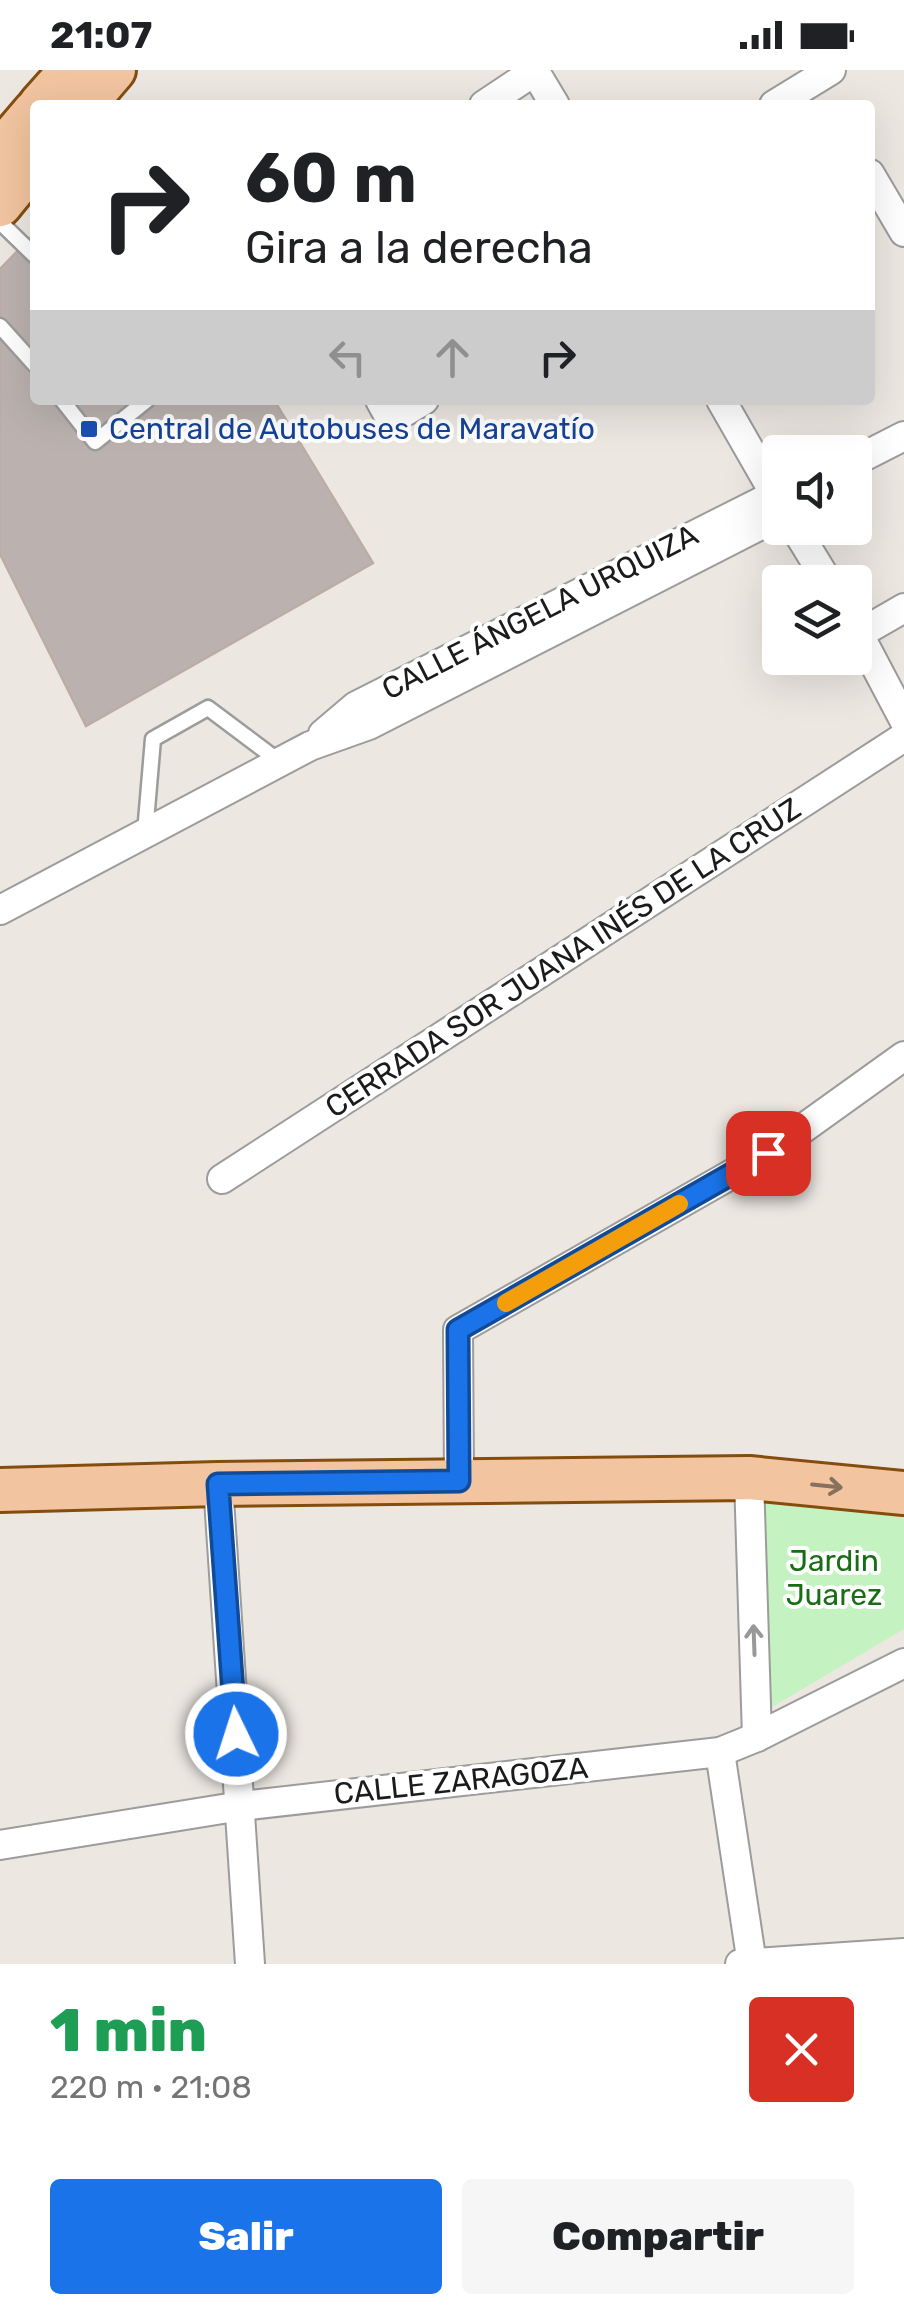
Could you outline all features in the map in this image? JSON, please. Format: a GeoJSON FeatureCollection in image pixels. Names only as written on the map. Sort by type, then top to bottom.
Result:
{"type":"FeatureCollection","features":[{"type":"Feature","properties":{"kind":"main road"},"geometry":{"type":"LineString","coordinates":[[44,100],[71,70]]}},
{"type":"Feature","properties":{"kind":"main road"},"geometry":{"type":"LineString","coordinates":[[88,100],[114,70]]}},
{"type":"Feature","properties":{"kind":"main road"},"geometry":{"type":"LineString","coordinates":[[0,152],[30,117]]}},
{"type":"Feature","properties":{"kind":"main road"},"geometry":{"type":"LineString","coordinates":[[0,205],[30,168]]}},
{"type":"Feature","properties":{"kind":"main road"},"geometry":{"type":"LineString","coordinates":[[0,1490],[750,1478],[904,1494]]}},
{"type":"Feature","properties":{"kind":"street"},"geometry":{"type":"LineString","coordinates":[[491,100],[535,70],[552,100]]}},
{"type":"Feature","properties":{"kind":"street"},"geometry":{"type":"LineString","coordinates":[[782,100],[822,75],[828,100]]}},
{"type":"Feature","properties":{"kind":"street"},"geometry":{"type":"LineString","coordinates":[[875,183],[904,232]]}},
{"type":"Feature","properties":{"kind":"street"},"geometry":{"type":"LineString","coordinates":[[383,405],[392,420],[416,405]]}},
{"type":"Feature","properties":{"kind":"street"},"geometry":{"type":"LineString","coordinates":[[725,405],[762,471]]}},
{"type":"Feature","properties":{"kind":"street"},"geometry":{"type":"LineString","coordinates":[[872,452],[904,436]]}},
{"type":"Feature","properties":{"kind":"street","name":"CALLE ÁNGELA URQUIZA"},"geometry":{"type":"LineString","coordinates":[[0,910],[310,746],[356,706],[762,509]]}},
{"type":"Feature","properties":{"kind":"street"},"geometry":{"type":"LineString","coordinates":[[872,623],[904,608]]}},
{"type":"Feature","properties":{"kind":"street"},"geometry":{"type":"LineString","coordinates":[[872,659],[904,720]]}},
{"type":"Feature","properties":{"kind":"street","name":"CERRADA SOR JUANA INÉS DE LA CRUZ"},"geometry":{"type":"LineString","coordinates":[[222,1179],[904,737]]}},
{"type":"Feature","properties":{"kind":"street"},"geometry":{"type":"LineString","coordinates":[[459,1481],[458,1330],[768,1153],[904,1056]]}},
{"type":"Feature","properties":{"kind":"street"},"geometry":{"type":"LineString","coordinates":[[750,1478],[757,1737]]}},
{"type":"Feature","properties":{"kind":"street"},"geometry":{"type":"LineString","coordinates":[[218,1484],[250,1964]]}},
{"type":"Feature","properties":{"kind":"street","name":"CALLE ZARAGOZA"},"geometry":{"type":"LineString","coordinates":[[0,1845],[240,1806],[720,1752],[904,1664]]}},
{"type":"Feature","properties":{"kind":"street"},"geometry":{"type":"LineString","coordinates":[[720,1752],[748,1963],[904,1952]]}},
{"type":"Feature","properties":{"kind":"lane"},"geometry":{"type":"LineString","coordinates":[[0,222],[30,251]]}},
{"type":"Feature","properties":{"kind":"lane"},"geometry":{"type":"LineString","coordinates":[[0,326],[30,359]]}},
{"type":"Feature","properties":{"kind":"lane"},"geometry":{"type":"LineString","coordinates":[[66,405],[94,442],[141,405]]}},
{"type":"Feature","properties":{"kind":"lane"},"geometry":{"type":"LineString","coordinates":[[145,833],[153,739],[208,708],[280,762]]}},
{"type":"Feature","properties":{"kind":"green space","name":"Jardin Juarez"},"geometry":{"type":"Polygon","coordinates":[[[760,1491],[904,1504],[904,1629],[767,1710],[760,1491]]]}},
{"type":"Feature","properties":{"kind":"building"},"geometry":{"type":"Polygon","coordinates":[[[30,238],[30,405],[277,405],[373,563],[86,726],[0,554],[0,269],[30,238]]]}},
{"type":"Feature","properties":{"kind":"slow traffic"},"geometry":{"type":"LineString","coordinates":[[506,1303],[679,1204]]}},
{"type":"Feature","properties":{"kind":"place","name":"Central de Autobuses de Maravatío"},"geometry":{"type":"Point","coordinates":[89,429]}},
{"type":"Feature","properties":{"kind":"route"},"geometry":{"type":"LineString","coordinates":[[236,1734],[218,1484],[459,1481],[458,1330],[768,1153]]}}]}
